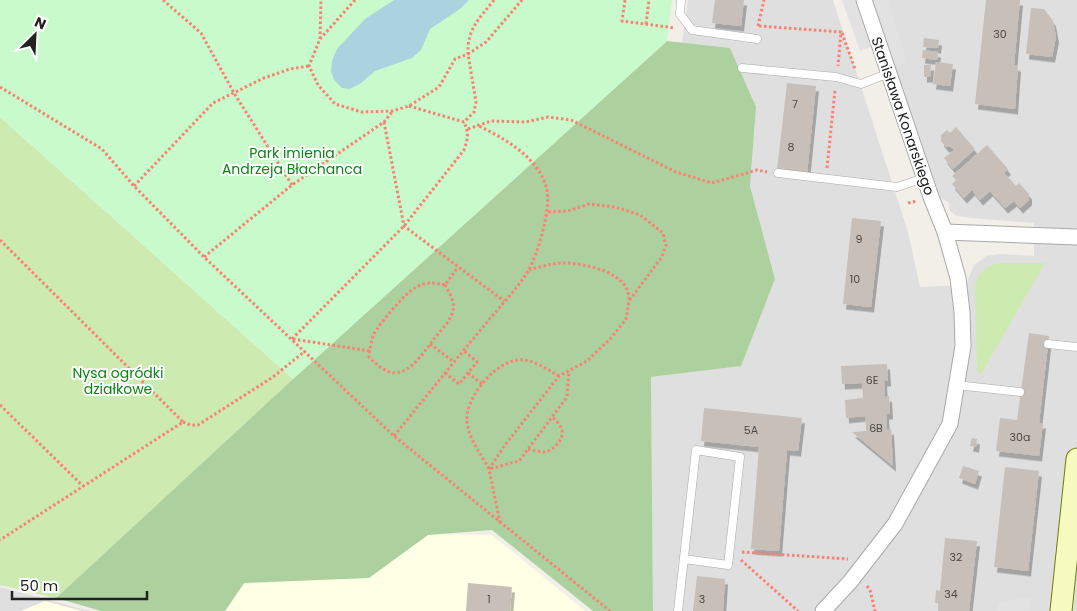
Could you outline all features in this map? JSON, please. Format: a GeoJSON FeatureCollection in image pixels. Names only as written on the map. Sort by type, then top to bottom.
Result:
{"type":"FeatureCollection","features":[{"type":"Feature","properties":{"kind":"main road"},"geometry":{"type":"LineString","coordinates":[[1060,611],[1077,459]]}},
{"type":"Feature","properties":{"kind":"street","name":"Stanisława Konarskiego"},"geometry":{"type":"LineString","coordinates":[[823,611],[850,582],[895,524],[950,424],[964,346],[958,278],[945,232],[924,178],[864,0]]}},
{"type":"Feature","properties":{"kind":"street"},"geometry":{"type":"LineString","coordinates":[[945,232],[1077,237]]}},
{"type":"Feature","properties":{"kind":"lane"},"geometry":{"type":"LineString","coordinates":[[682,0],[680,14],[692,30],[757,39]]}},
{"type":"Feature","properties":{"kind":"lane"},"geometry":{"type":"LineString","coordinates":[[742,68],[836,77],[861,84],[889,73]]}},
{"type":"Feature","properties":{"kind":"lane"},"geometry":{"type":"LineString","coordinates":[[778,173],[897,188],[924,178]]}},
{"type":"Feature","properties":{"kind":"lane"},"geometry":{"type":"LineString","coordinates":[[1048,344],[1077,347]]}},
{"type":"Feature","properties":{"kind":"lane"},"geometry":{"type":"LineString","coordinates":[[956,386],[1020,392]]}},
{"type":"Feature","properties":{"kind":"lane"},"geometry":{"type":"LineString","coordinates":[[678,611],[696,450],[740,457],[728,565],[684,559]]}},
{"type":"Feature","properties":{"kind":"path"},"geometry":{"type":"LineString","coordinates":[[163,0],[201,33],[234,93],[292,185]]}},
{"type":"Feature","properties":{"kind":"path"},"geometry":{"type":"LineString","coordinates":[[320,39],[321,0]]}},
{"type":"Feature","properties":{"kind":"path"},"geometry":{"type":"LineString","coordinates":[[355,0],[320,39],[309,66],[318,85],[335,104],[362,112],[392,111],[409,106],[440,87],[455,59],[468,54],[486,42],[522,0]]}},
{"type":"Feature","properties":{"kind":"path"},"geometry":{"type":"LineString","coordinates":[[464,122],[474,112],[476,102],[467,41],[473,27],[494,0]]}},
{"type":"Feature","properties":{"kind":"path"},"geometry":{"type":"LineString","coordinates":[[625,0],[622,21],[692,30]]}},
{"type":"Feature","properties":{"kind":"path"},"geometry":{"type":"LineString","coordinates":[[646,24],[649,0]]}},
{"type":"Feature","properties":{"kind":"path"},"geometry":{"type":"LineString","coordinates":[[757,39],[764,0]]}},
{"type":"Feature","properties":{"kind":"path"},"geometry":{"type":"LineString","coordinates":[[841,32],[861,84]]}},
{"type":"Feature","properties":{"kind":"path"},"geometry":{"type":"LineString","coordinates":[[134,186],[213,103],[264,78],[290,69],[309,66]]}},
{"type":"Feature","properties":{"kind":"path"},"geometry":{"type":"LineString","coordinates":[[0,87],[102,149],[134,186],[204,257],[394,436],[610,611]]}},
{"type":"Feature","properties":{"kind":"path"},"geometry":{"type":"LineString","coordinates":[[292,339],[404,226],[464,150],[468,140],[468,130],[464,122],[409,106]]}},
{"type":"Feature","properties":{"kind":"path"},"geometry":{"type":"LineString","coordinates":[[204,257],[292,185],[384,122],[392,111]]}},
{"type":"Feature","properties":{"kind":"path"},"geometry":{"type":"LineString","coordinates":[[468,130],[491,120],[526,122],[548,117],[559,118],[571,120],[676,172],[712,183],[757,170],[778,173]]}},
{"type":"Feature","properties":{"kind":"path"},"geometry":{"type":"LineString","coordinates":[[384,122],[404,226],[504,301]]}},
{"type":"Feature","properties":{"kind":"path"},"geometry":{"type":"LineString","coordinates":[[394,436],[528,270],[536,253],[547,212],[548,191],[539,171],[517,149],[496,134],[477,125]]}},
{"type":"Feature","properties":{"kind":"path"},"geometry":{"type":"LineString","coordinates":[[547,212],[568,211],[589,204],[615,207],[640,215],[663,233],[666,246],[660,258],[629,302]]}},
{"type":"Feature","properties":{"kind":"path"},"geometry":{"type":"LineString","coordinates":[[0,240],[183,422],[190,425],[198,425],[272,377],[305,352]]}},
{"type":"Feature","properties":{"kind":"path"},"geometry":{"type":"LineString","coordinates":[[489,469],[505,445],[559,376],[587,361],[626,319],[630,294],[627,287],[618,278],[606,272],[586,266],[564,263],[528,270]]}},
{"type":"Feature","properties":{"kind":"path"},"geometry":{"type":"LineString","coordinates":[[445,285],[458,267]]}},
{"type":"Feature","properties":{"kind":"path"},"geometry":{"type":"LineString","coordinates":[[426,283],[436,283],[445,285],[451,296],[454,308],[450,318],[430,344],[413,367],[402,372],[389,372],[379,368],[370,357],[374,333],[400,301],[414,288],[426,283]]}},
{"type":"Feature","properties":{"kind":"path"},"geometry":{"type":"LineString","coordinates":[[292,339],[370,352]]}},
{"type":"Feature","properties":{"kind":"path"},"geometry":{"type":"LineString","coordinates":[[430,344],[454,362]]}},
{"type":"Feature","properties":{"kind":"path"},"geometry":{"type":"LineString","coordinates":[[445,373],[460,384],[477,362],[463,350]]}},
{"type":"Feature","properties":{"kind":"path"},"geometry":{"type":"LineString","coordinates":[[500,523],[489,469],[470,434],[467,417],[471,399],[492,372],[505,364],[523,359],[540,365],[559,376]]}},
{"type":"Feature","properties":{"kind":"path"},"geometry":{"type":"LineString","coordinates":[[489,469],[519,461],[567,397],[569,371]]}},
{"type":"Feature","properties":{"kind":"path"},"geometry":{"type":"LineString","coordinates":[[468,373],[482,384]]}},
{"type":"Feature","properties":{"kind":"path"},"geometry":{"type":"LineString","coordinates":[[0,406],[83,486]]}},
{"type":"Feature","properties":{"kind":"path"},"geometry":{"type":"LineString","coordinates":[[528,449],[545,452],[553,450],[559,442],[562,433],[560,424],[552,417]]}},
{"type":"Feature","properties":{"kind":"path"},"geometry":{"type":"LineString","coordinates":[[0,540],[183,422]]}},
{"type":"Feature","properties":{"kind":"path"},"geometry":{"type":"LineString","coordinates":[[730,550],[850,559]]}},
{"type":"Feature","properties":{"kind":"path"},"geometry":{"type":"LineString","coordinates":[[730,550],[798,611]]}},
{"type":"Feature","properties":{"kind":"path"},"geometry":{"type":"LineString","coordinates":[[865,584],[870,590],[874,611]]}},
{"type":"Feature","properties":{"kind":"shaded area"},"geometry":{"type":"Polygon","coordinates":[[[688,0],[833,0],[908,232],[920,287],[966,285],[974,265],[986,256],[1000,254],[1034,256],[1034,223],[957,216],[950,211],[949,203],[941,198],[885,63],[864,0],[1077,0],[1077,611],[653,611],[651,377],[740,366],[775,279],[750,186],[756,107],[682,43],[688,0]]]}},
{"type":"Feature","properties":{"kind":"shaded area"},"geometry":{"type":"Polygon","coordinates":[[[842,0],[855,0],[871,47],[860,51],[842,0]]]}},
{"type":"Feature","properties":{"kind":"shaded area"},"geometry":{"type":"Polygon","coordinates":[[[872,0],[888,0],[907,62],[895,66],[872,0]]]}},
{"type":"Feature","properties":{"kind":"shaded area"},"geometry":{"type":"Polygon","coordinates":[[[428,534],[492,535],[585,611],[226,611],[244,584],[366,577],[428,534]]]}},
{"type":"Feature","properties":{"kind":"shaded area"},"geometry":{"type":"Polygon","coordinates":[[[0,587],[90,611],[0,611],[0,587]]]}},
{"type":"Feature","properties":{"kind":"shaded area"},"geometry":{"type":"Polygon","coordinates":[[[1031,597],[1030,611],[997,611],[998,603],[1031,597]]]}},
{"type":"Feature","properties":{"kind":"shaded area"},"geometry":{"type":"Polygon","coordinates":[[[45,601],[82,611],[21,611],[45,601]]]}},
{"type":"Feature","properties":{"kind":"green space","name":"Park imienia Andrzeja Błachanca"},"geometry":{"type":"Polygon","coordinates":[[[0,0],[672,0],[667,41],[293,379],[0,117],[0,0]]]}},
{"type":"Feature","properties":{"kind":"green space"},"geometry":{"type":"Polygon","coordinates":[[[667,41],[730,48],[756,107],[750,186],[775,279],[741,366],[651,377],[653,611],[593,611],[492,530],[428,535],[369,578],[244,583],[225,611],[101,611],[56,598],[293,379],[667,41]]]}},
{"type":"Feature","properties":{"kind":"green space","name":"Nysa ogródki działkowe"},"geometry":{"type":"Polygon","coordinates":[[[0,117],[293,379],[56,598],[0,585],[0,117]]]}},
{"type":"Feature","properties":{"kind":"green space"},"geometry":{"type":"Polygon","coordinates":[[[998,263],[1045,263],[981,374],[977,372],[975,286],[978,277],[983,271],[989,266],[998,263]]]}},
{"type":"Feature","properties":{"kind":"water"},"geometry":{"type":"Polygon","coordinates":[[[394,0],[469,0],[460,9],[430,29],[421,50],[412,58],[375,71],[361,83],[350,89],[342,88],[334,80],[331,71],[332,61],[337,49],[365,19],[394,0]]]}},
{"type":"Feature","properties":{"kind":"building"},"geometry":{"type":"Polygon","coordinates":[[[715,0],[744,0],[741,26],[712,23],[715,0]]]}},
{"type":"Feature","properties":{"kind":"building"},"geometry":{"type":"Polygon","coordinates":[[[986,0],[1020,0],[1014,65],[1018,66],[1015,109],[975,104],[986,0]]]}},
{"type":"Feature","properties":{"kind":"building"},"geometry":{"type":"Polygon","coordinates":[[[1031,8],[1044,9],[1053,21],[1056,37],[1052,57],[1026,54],[1031,8]]]}},
{"type":"Feature","properties":{"kind":"building"},"geometry":{"type":"Polygon","coordinates":[[[924,38],[939,40],[938,48],[923,47],[924,38]]]}},
{"type":"Feature","properties":{"kind":"building"},"geometry":{"type":"Polygon","coordinates":[[[923,50],[938,52],[937,60],[922,58],[923,50]]]}},
{"type":"Feature","properties":{"kind":"building"},"geometry":{"type":"Polygon","coordinates":[[[936,62],[953,64],[950,86],[933,84],[936,62]]]}},
{"type":"Feature","properties":{"kind":"building"},"geometry":{"type":"Polygon","coordinates":[[[924,65],[931,65],[930,77],[924,77],[924,65]]]}},
{"type":"Feature","properties":{"kind":"building"},"geometry":{"type":"Polygon","coordinates":[[[787,83],[816,86],[807,174],[777,170],[787,83]]]}},
{"type":"Feature","properties":{"kind":"building"},"geometry":{"type":"Polygon","coordinates":[[[956,127],[975,149],[953,169],[944,158],[954,150],[951,147],[946,147],[941,141],[941,135],[947,130],[950,133],[956,127]]]}},
{"type":"Feature","properties":{"kind":"building"},"geometry":{"type":"Polygon","coordinates":[[[987,145],[1008,169],[1004,173],[1016,186],[1019,183],[1029,194],[1029,200],[1020,208],[1014,201],[1005,208],[990,191],[980,200],[972,190],[964,198],[952,184],[956,180],[952,176],[987,145]]]}},
{"type":"Feature","properties":{"kind":"building"},"geometry":{"type":"Polygon","coordinates":[[[852,218],[881,221],[871,307],[843,304],[852,218]]]}},
{"type":"Feature","properties":{"kind":"building"},"geometry":{"type":"Polygon","coordinates":[[[1029,333],[1049,336],[1039,423],[1043,423],[1039,456],[996,451],[1000,418],[1017,420],[1029,333]]]}},
{"type":"Feature","properties":{"kind":"building"},"geometry":{"type":"Polygon","coordinates":[[[887,364],[888,381],[884,381],[885,397],[889,396],[890,414],[886,414],[887,430],[891,429],[893,466],[852,432],[866,431],[865,416],[846,418],[845,400],[863,398],[862,383],[842,384],[841,366],[887,364]]]}},
{"type":"Feature","properties":{"kind":"building"},"geometry":{"type":"Polygon","coordinates":[[[704,408],[802,418],[798,451],[787,450],[779,551],[751,549],[759,447],[701,441],[704,408]]]}},
{"type":"Feature","properties":{"kind":"building"},"geometry":{"type":"Polygon","coordinates":[[[972,438],[977,439],[976,447],[970,446],[972,438]]]}},
{"type":"Feature","properties":{"kind":"building"},"geometry":{"type":"Polygon","coordinates":[[[963,466],[979,471],[975,484],[959,478],[963,466]]]}},
{"type":"Feature","properties":{"kind":"building"},"geometry":{"type":"Polygon","coordinates":[[[1005,467],[1039,471],[1028,571],[994,567],[1005,467]]]}},
{"type":"Feature","properties":{"kind":"building"},"geometry":{"type":"Polygon","coordinates":[[[945,538],[977,541],[969,611],[938,611],[939,603],[935,603],[936,590],[940,591],[945,538]]]}},
{"type":"Feature","properties":{"kind":"building"},"geometry":{"type":"Polygon","coordinates":[[[697,576],[725,579],[723,611],[693,611],[697,576]]]}},
{"type":"Feature","properties":{"kind":"building"},"geometry":{"type":"Polygon","coordinates":[[[468,583],[512,587],[510,611],[466,611],[468,583]]]}}]}
